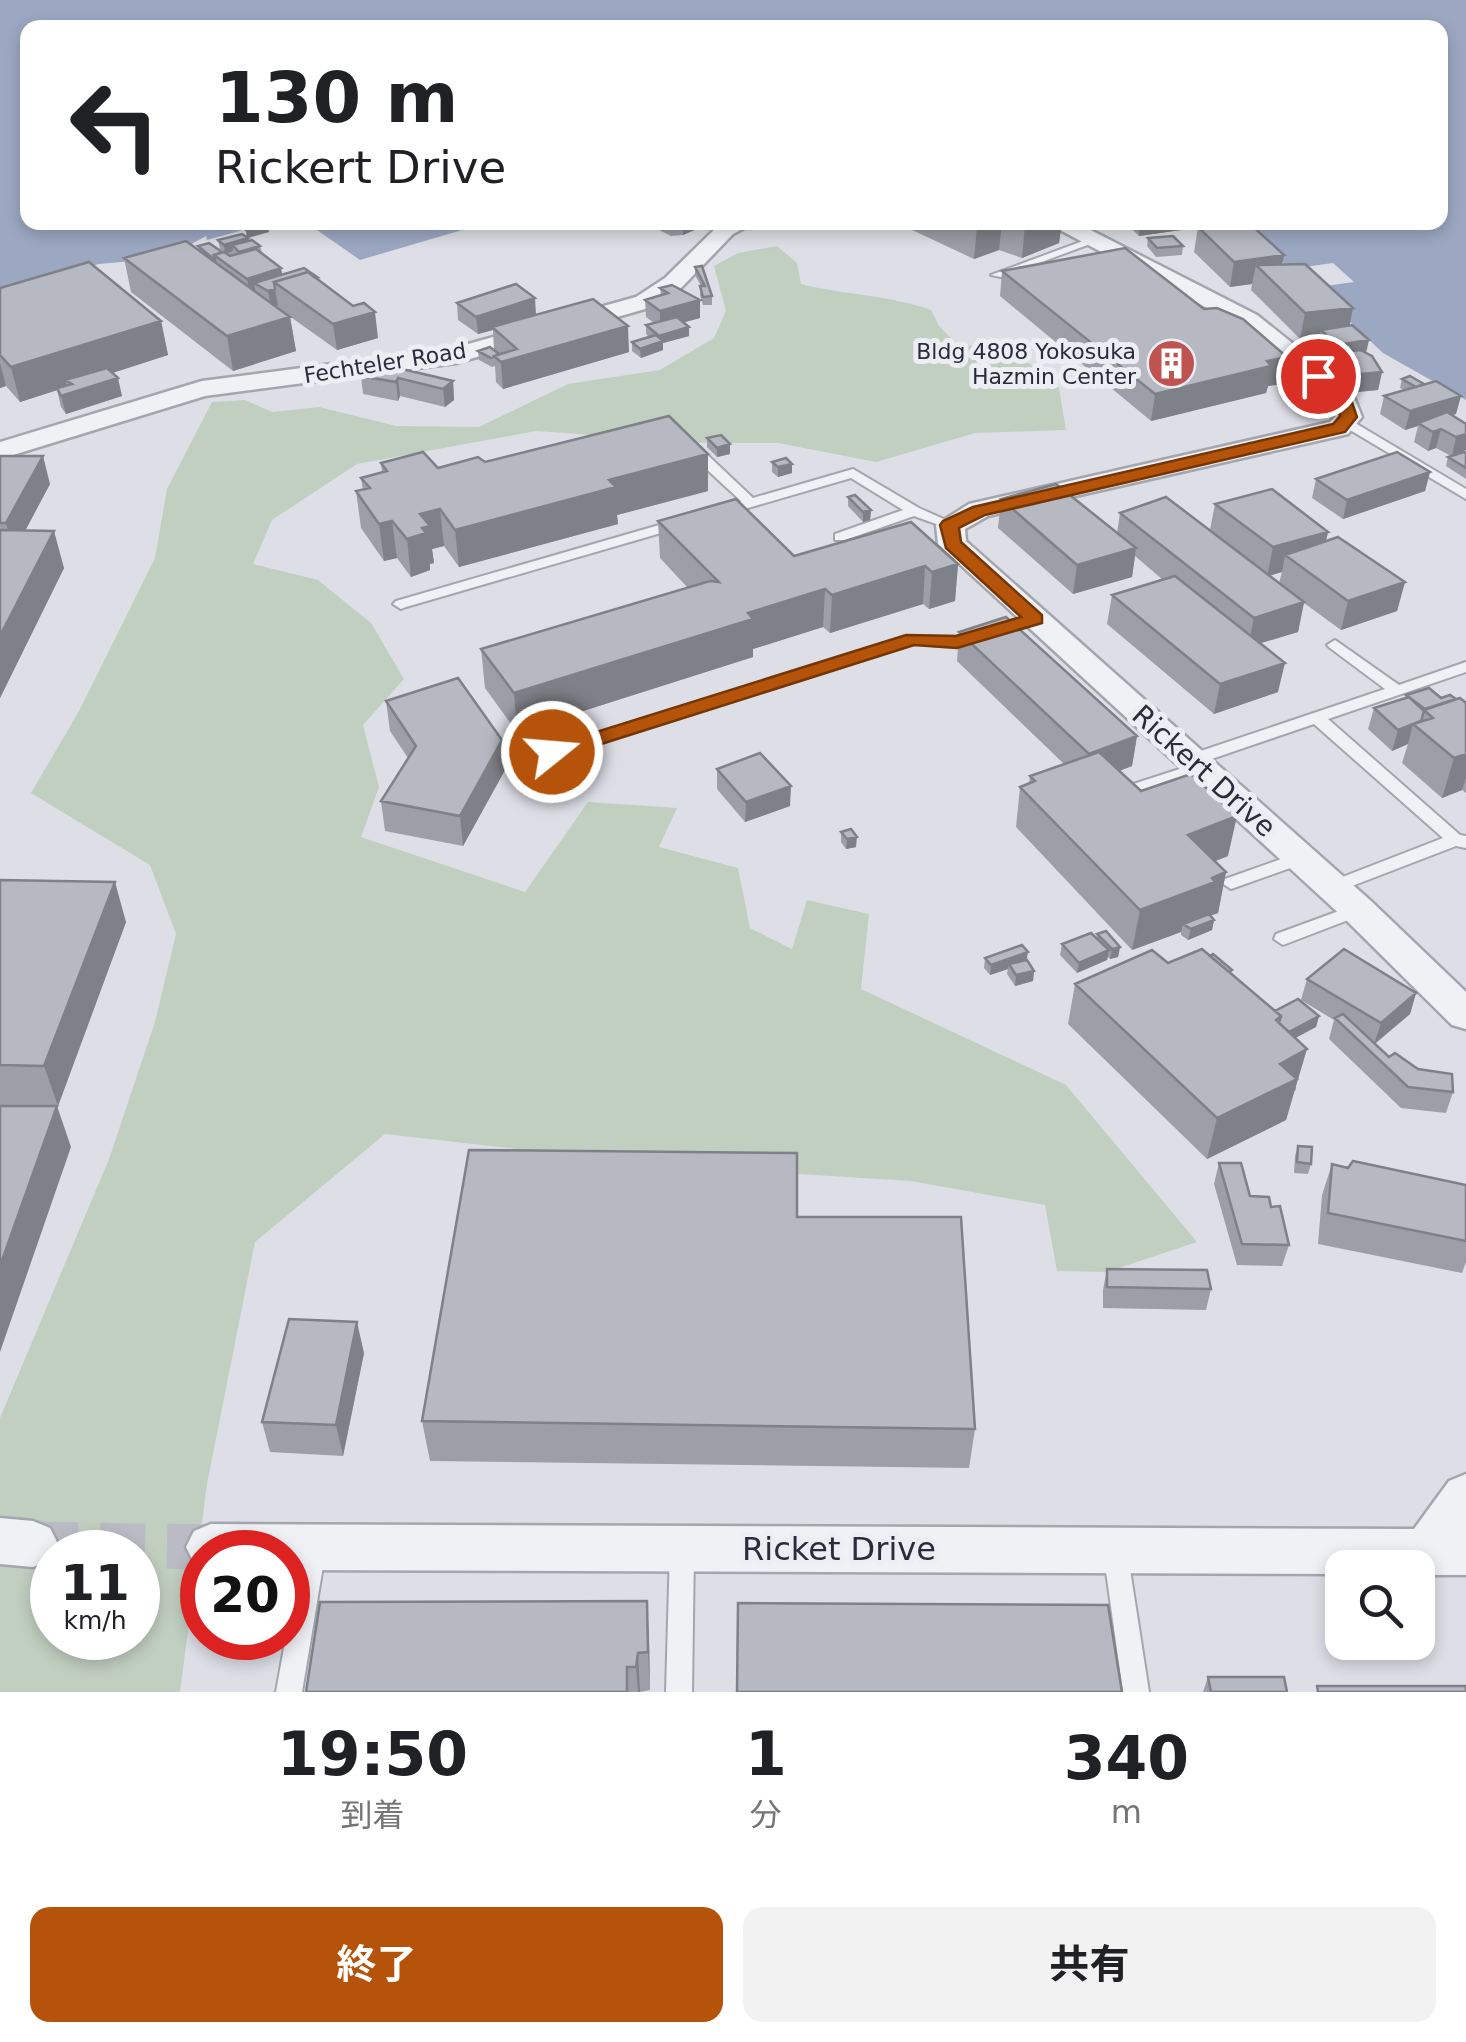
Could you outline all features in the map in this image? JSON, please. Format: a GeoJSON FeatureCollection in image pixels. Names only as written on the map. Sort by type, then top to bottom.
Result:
{"type":"FeatureCollection","features":[{"type":"Feature","properties":{"kind":"street","name":"Fechteler Road"},"geometry":{"type":"LineString","coordinates":[[0,452],[202,389],[456,355],[644,302],[673,282],[724,230]]}},
{"type":"Feature","properties":{"kind":"street"},"geometry":{"type":"LineString","coordinates":[[950,525],[979,510],[1339,428],[1349,417],[1342,394],[1248,320],[1074,230]]}},
{"type":"Feature","properties":{"kind":"street","name":"Rickert Drive"},"geometry":{"type":"LineString","coordinates":[[950,525],[952,544],[1333,887],[1466,1015]]}},
{"type":"Feature","properties":{"kind":"street"},"geometry":{"type":"LineString","coordinates":[[1446,1552],[1466,1496]]}},
{"type":"Feature","properties":{"kind":"street","name":"Ricket Drive"},"geometry":{"type":"LineString","coordinates":[[310,1548],[1446,1552]]}},
{"type":"Feature","properties":{"kind":"lane"},"geometry":{"type":"LineString","coordinates":[[998,275],[1096,240]]}},
{"type":"Feature","properties":{"kind":"lane"},"geometry":{"type":"LineString","coordinates":[[1345,421],[1466,495]]}},
{"type":"Feature","properties":{"kind":"lane"},"geometry":{"type":"LineString","coordinates":[[686,442],[751,502]]}},
{"type":"Feature","properties":{"kind":"lane"},"geometry":{"type":"LineString","coordinates":[[402,604],[852,473],[914,511],[950,525]]}},
{"type":"Feature","properties":{"kind":"lane"},"geometry":{"type":"LineString","coordinates":[[840,538],[914,511]]}},
{"type":"Feature","properties":{"kind":"lane"},"geometry":{"type":"LineString","coordinates":[[552,752],[913,639],[957,642],[1035,619]]}},
{"type":"Feature","properties":{"kind":"lane"},"geometry":{"type":"LineString","coordinates":[[1335,646],[1397,690]]}},
{"type":"Feature","properties":{"kind":"lane"},"geometry":{"type":"LineString","coordinates":[[1130,791],[1317,718],[1466,667]]}},
{"type":"Feature","properties":{"kind":"lane"},"geometry":{"type":"LineString","coordinates":[[1317,718],[1461,841],[1333,887]]}},
{"type":"Feature","properties":{"kind":"lane"},"geometry":{"type":"LineString","coordinates":[[1231,883],[1301,858]]}},
{"type":"Feature","properties":{"kind":"lane"},"geometry":{"type":"LineString","coordinates":[[1284,940],[1358,910]]}},
{"type":"Feature","properties":{"kind":"lane"},"geometry":{"type":"LineString","coordinates":[[289,1692],[314,1548]]}},
{"type":"Feature","properties":{"kind":"lane"},"geometry":{"type":"LineString","coordinates":[[679,1692],[682,1549]]}},
{"type":"Feature","properties":{"kind":"lane"},"geometry":{"type":"LineString","coordinates":[[1115,1550],[1136,1692]]}},
{"type":"Feature","properties":{"kind":"green space"},"geometry":{"type":"Polygon","coordinates":[[[777,246],[797,263],[801,284],[931,310],[939,326],[958,345],[1009,347],[1059,388],[1066,430],[975,433],[876,462],[778,443],[707,443],[536,431],[357,464],[272,520],[253,564],[318,580],[371,623],[404,679],[363,725],[379,787],[361,837],[525,892],[588,802],[677,808],[659,847],[738,868],[750,928],[792,949],[807,900],[869,914],[861,989],[1066,1085],[1197,1242],[1107,1272],[1057,1271],[1045,1205],[911,1181],[655,1165],[385,1134],[255,1242],[201,1530],[180,1530],[180,1660],[184,1660],[180,1692],[0,1692],[0,1418],[109,1159],[155,1022],[176,934],[150,865],[31,793],[79,711],[155,558],[167,489],[212,402],[245,400],[272,412],[319,407],[396,426],[479,427],[568,384],[660,370],[714,338],[726,311],[714,266],[738,253],[777,246]]]}},
{"type":"Feature","properties":{"kind":"water"},"geometry":{"type":"Polygon","coordinates":[[[0,0],[1466,0],[1466,400],[1383,353],[1317,291],[1318,287],[1354,282],[1333,263],[1290,269],[1251,230],[1448,230],[1448,20],[20,20],[20,230],[243,230],[207,240],[206,236],[188,246],[133,261],[99,264],[0,290],[0,0]]]}},
{"type":"Feature","properties":{"kind":"water"},"geometry":{"type":"Polygon","coordinates":[[[317,230],[462,230],[360,260],[317,230]]]}},
{"type":"Feature","properties":{"kind":"building"},"geometry":{"type":"Polygon","coordinates":[[[1201,230],[1257,230],[1284,255],[1234,262],[1201,230]]]}},
{"type":"Feature","properties":{"kind":"building"},"geometry":{"type":"Polygon","coordinates":[[[242,234],[248,238],[224,245],[218,240],[242,234]]]}},
{"type":"Feature","properties":{"kind":"building"},"geometry":{"type":"Polygon","coordinates":[[[1173,236],[1183,246],[1157,248],[1148,238],[1173,236]]]}},
{"type":"Feature","properties":{"kind":"building"},"geometry":{"type":"Polygon","coordinates":[[[252,240],[260,246],[239,252],[232,245],[252,240]]]}},
{"type":"Feature","properties":{"kind":"building"},"geometry":{"type":"Polygon","coordinates":[[[186,241],[290,317],[227,336],[124,258],[186,241]]]}},
{"type":"Feature","properties":{"kind":"building"},"geometry":{"type":"Polygon","coordinates":[[[209,243],[222,252],[214,255],[215,260],[198,246],[209,243]]]}},
{"type":"Feature","properties":{"kind":"building","name":"Bldg 4808 Yokosuka Hazmin Center"},"geometry":{"type":"Polygon","coordinates":[[[1125,248],[1204,309],[1217,308],[1243,319],[1287,357],[1267,361],[1271,366],[1155,394],[1002,271],[1125,248]]]}},
{"type":"Feature","properties":{"kind":"building"},"geometry":{"type":"Polygon","coordinates":[[[256,249],[281,268],[247,279],[214,255],[224,252],[230,256],[256,249]]]}},
{"type":"Feature","properties":{"kind":"building"},"geometry":{"type":"Polygon","coordinates":[[[89,262],[161,321],[11,367],[0,355],[0,288],[89,262]]]}},
{"type":"Feature","properties":{"kind":"building"},"geometry":{"type":"Polygon","coordinates":[[[1305,264],[1353,308],[1305,313],[1256,265],[1305,264]]]}},
{"type":"Feature","properties":{"kind":"building"},"geometry":{"type":"Polygon","coordinates":[[[702,266],[712,296],[703,297],[700,286],[705,286],[695,267],[702,266]]]}},
{"type":"Feature","properties":{"kind":"building"},"geometry":{"type":"Polygon","coordinates":[[[304,268],[317,277],[308,272],[274,282],[275,289],[268,291],[254,283],[304,268]]]}},
{"type":"Feature","properties":{"kind":"building"},"geometry":{"type":"Polygon","coordinates":[[[308,272],[353,306],[364,303],[375,312],[333,324],[274,282],[308,272]]]}},
{"type":"Feature","properties":{"kind":"building"},"geometry":{"type":"Polygon","coordinates":[[[516,284],[535,298],[476,317],[457,303],[516,284]]]}},
{"type":"Feature","properties":{"kind":"building"},"geometry":{"type":"Polygon","coordinates":[[[672,285],[700,300],[660,311],[645,300],[668,293],[660,288],[672,285]]]}},
{"type":"Feature","properties":{"kind":"building"},"geometry":{"type":"Polygon","coordinates":[[[593,299],[628,326],[501,362],[494,356],[517,349],[492,327],[593,299]]]}},
{"type":"Feature","properties":{"kind":"building"},"geometry":{"type":"Polygon","coordinates":[[[677,317],[689,327],[659,336],[646,325],[677,317]]]}},
{"type":"Feature","properties":{"kind":"building"},"geometry":{"type":"Polygon","coordinates":[[[1352,325],[1369,340],[1337,345],[1321,330],[1352,325]]]}},
{"type":"Feature","properties":{"kind":"building"},"geometry":{"type":"Polygon","coordinates":[[[656,335],[663,341],[640,349],[632,342],[656,335]]]}},
{"type":"Feature","properties":{"kind":"building"},"geometry":{"type":"Polygon","coordinates":[[[490,347],[499,354],[491,358],[478,351],[490,347]]]}},
{"type":"Feature","properties":{"kind":"building"},"geometry":{"type":"Polygon","coordinates":[[[1360,350],[1372,356],[1382,372],[1361,374],[1336,353],[1360,350]]]}},
{"type":"Feature","properties":{"kind":"building"},"geometry":{"type":"Polygon","coordinates":[[[372,362],[453,381],[443,389],[398,378],[396,382],[361,376],[372,362]]]}},
{"type":"Feature","properties":{"kind":"building"},"geometry":{"type":"Polygon","coordinates":[[[107,368],[118,378],[61,396],[57,388],[72,384],[65,380],[107,368]]]}},
{"type":"Feature","properties":{"kind":"building"},"geometry":{"type":"Polygon","coordinates":[[[1410,376],[1424,384],[1416,387],[1402,379],[1410,376]]]}},
{"type":"Feature","properties":{"kind":"building"},"geometry":{"type":"Polygon","coordinates":[[[1436,381],[1461,396],[1410,411],[1384,396],[1436,381]]]}},
{"type":"Feature","properties":{"kind":"building"},"geometry":{"type":"Polygon","coordinates":[[[1447,412],[1466,424],[1466,434],[1456,437],[1441,429],[1433,432],[1418,423],[1447,412]]]}},
{"type":"Feature","properties":{"kind":"building"},"geometry":{"type":"Polygon","coordinates":[[[669,416],[708,454],[609,480],[616,487],[455,530],[440,509],[420,514],[430,526],[422,528],[426,533],[407,539],[392,521],[379,524],[356,491],[370,488],[361,478],[387,471],[381,463],[423,452],[438,468],[478,457],[485,462],[669,416]]]}},
{"type":"Feature","properties":{"kind":"building"},"geometry":{"type":"Polygon","coordinates":[[[721,435],[730,444],[717,448],[707,438],[721,435]]]}},
{"type":"Feature","properties":{"kind":"building"},"geometry":{"type":"Polygon","coordinates":[[[1397,452],[1430,472],[1347,500],[1316,479],[1397,452]]]}},
{"type":"Feature","properties":{"kind":"building"},"geometry":{"type":"Polygon","coordinates":[[[1464,452],[1466,468],[1448,457],[1464,452]]]}},
{"type":"Feature","properties":{"kind":"building"},"geometry":{"type":"Polygon","coordinates":[[[0,456],[43,456],[6,523],[0,523],[0,456]]]}},
{"type":"Feature","properties":{"kind":"building"},"geometry":{"type":"Polygon","coordinates":[[[786,458],[792,464],[778,467],[772,462],[786,458]]]}},
{"type":"Feature","properties":{"kind":"building"},"geometry":{"type":"Polygon","coordinates":[[[1056,484],[1136,548],[1077,565],[1001,499],[1056,484]]]}},
{"type":"Feature","properties":{"kind":"building"},"geometry":{"type":"Polygon","coordinates":[[[1272,489],[1328,532],[1273,547],[1215,504],[1272,489]]]}},
{"type":"Feature","properties":{"kind":"building"},"geometry":{"type":"Polygon","coordinates":[[[855,495],[871,510],[863,512],[848,497],[855,495]]]}},
{"type":"Feature","properties":{"kind":"building"},"geometry":{"type":"Polygon","coordinates":[[[1166,497],[1304,602],[1254,618],[1120,513],[1166,497]]]}},
{"type":"Feature","properties":{"kind":"building"},"geometry":{"type":"Polygon","coordinates":[[[736,499],[794,556],[911,522],[958,564],[932,572],[925,566],[832,595],[825,589],[748,613],[753,619],[514,693],[481,649],[710,581],[719,582],[658,521],[736,499]]]}},
{"type":"Feature","properties":{"kind":"building"},"geometry":{"type":"Polygon","coordinates":[[[0,530],[54,531],[0,636],[0,530]]]}},
{"type":"Feature","properties":{"kind":"building"},"geometry":{"type":"Polygon","coordinates":[[[1338,537],[1405,582],[1348,601],[1285,555],[1338,537]]]}},
{"type":"Feature","properties":{"kind":"building"},"geometry":{"type":"Polygon","coordinates":[[[1175,576],[1285,663],[1220,684],[1112,595],[1175,576]]]}},
{"type":"Feature","properties":{"kind":"building"},"geometry":{"type":"Polygon","coordinates":[[[1006,617],[1137,736],[1089,754],[959,632],[1006,617]]]}},
{"type":"Feature","properties":{"kind":"building"},"geometry":{"type":"Polygon","coordinates":[[[458,678],[502,740],[460,816],[381,801],[416,746],[386,701],[458,678]]]}},
{"type":"Feature","properties":{"kind":"building"},"geometry":{"type":"Polygon","coordinates":[[[1429,688],[1441,698],[1450,695],[1456,699],[1425,709],[1406,695],[1429,688]]]}},
{"type":"Feature","properties":{"kind":"building"},"geometry":{"type":"Polygon","coordinates":[[[1409,697],[1424,711],[1421,721],[1398,730],[1374,708],[1409,697]]]}},
{"type":"Feature","properties":{"kind":"building"},"geometry":{"type":"Polygon","coordinates":[[[1460,698],[1466,703],[1466,754],[1454,758],[1413,724],[1433,718],[1424,710],[1460,698]]]}},
{"type":"Feature","properties":{"kind":"building"},"geometry":{"type":"Polygon","coordinates":[[[1099,752],[1141,791],[1191,774],[1237,816],[1188,835],[1226,872],[1212,878],[1215,882],[1140,910],[1020,787],[1035,781],[1030,776],[1099,752]]]}},
{"type":"Feature","properties":{"kind":"building"},"geometry":{"type":"Polygon","coordinates":[[[760,753],[791,786],[746,802],[717,769],[760,753]]]}},
{"type":"Feature","properties":{"kind":"building"},"geometry":{"type":"Polygon","coordinates":[[[851,829],[857,837],[847,839],[841,832],[851,829]]]}},
{"type":"Feature","properties":{"kind":"building"},"geometry":{"type":"Polygon","coordinates":[[[0,880],[115,882],[44,1066],[0,1065],[0,880]]]}},
{"type":"Feature","properties":{"kind":"building"},"geometry":{"type":"Polygon","coordinates":[[[1209,914],[1214,920],[1191,929],[1183,924],[1209,914]]]}},
{"type":"Feature","properties":{"kind":"building"},"geometry":{"type":"Polygon","coordinates":[[[1106,931],[1120,947],[1112,949],[1097,934],[1106,931]]]}},
{"type":"Feature","properties":{"kind":"building"},"geometry":{"type":"Polygon","coordinates":[[[1091,933],[1109,950],[1079,963],[1062,944],[1091,933]]]}},
{"type":"Feature","properties":{"kind":"building"},"geometry":{"type":"Polygon","coordinates":[[[1022,945],[1028,952],[991,965],[985,958],[1022,945]]]}},
{"type":"Feature","properties":{"kind":"building"},"geometry":{"type":"Polygon","coordinates":[[[1202,949],[1281,1016],[1276,1020],[1307,1049],[1280,1064],[1297,1079],[1217,1118],[1075,984],[1152,950],[1168,963],[1202,949]]]}},
{"type":"Feature","properties":{"kind":"building"},"geometry":{"type":"Polygon","coordinates":[[[1344,949],[1416,993],[1381,1023],[1307,979],[1344,949]]]}},
{"type":"Feature","properties":{"kind":"building"},"geometry":{"type":"Polygon","coordinates":[[[1213,954],[1232,970],[1229,972],[1210,956],[1213,954]]]}},
{"type":"Feature","properties":{"kind":"building"},"geometry":{"type":"Polygon","coordinates":[[[1027,960],[1034,971],[1016,975],[1009,964],[1027,960]]]}},
{"type":"Feature","properties":{"kind":"building"},"geometry":{"type":"Polygon","coordinates":[[[1298,999],[1319,1016],[1289,1032],[1279,1023],[1281,1016],[1275,1011],[1298,999]]]}},
{"type":"Feature","properties":{"kind":"building"},"geometry":{"type":"Polygon","coordinates":[[[1343,1014],[1389,1057],[1395,1053],[1418,1069],[1452,1074],[1453,1092],[1408,1087],[1335,1018],[1343,1014]]]}},
{"type":"Feature","properties":{"kind":"building"},"geometry":{"type":"Polygon","coordinates":[[[0,1106],[57,1106],[0,1266],[0,1106]]]}},
{"type":"Feature","properties":{"kind":"building"},"geometry":{"type":"Polygon","coordinates":[[[1298,1146],[1312,1147],[1311,1164],[1297,1162],[1298,1146]]]}},
{"type":"Feature","properties":{"kind":"building"},"geometry":{"type":"Polygon","coordinates":[[[469,1150],[797,1153],[797,1217],[961,1217],[975,1429],[422,1421],[469,1150]]]}},
{"type":"Feature","properties":{"kind":"building"},"geometry":{"type":"Polygon","coordinates":[[[1353,1161],[1466,1185],[1466,1241],[1328,1213],[1332,1164],[1348,1168],[1353,1161]]]}},
{"type":"Feature","properties":{"kind":"building"},"geometry":{"type":"Polygon","coordinates":[[[1219,1163],[1241,1163],[1250,1196],[1269,1197],[1271,1207],[1280,1206],[1289,1245],[1242,1244],[1219,1163]]]}},
{"type":"Feature","properties":{"kind":"building"},"geometry":{"type":"Polygon","coordinates":[[[1107,1269],[1207,1270],[1211,1289],[1107,1287],[1107,1269]]]}},
{"type":"Feature","properties":{"kind":"building"},"geometry":{"type":"Polygon","coordinates":[[[289,1319],[357,1322],[336,1425],[262,1422],[289,1319]]]}},
{"type":"Feature","properties":{"kind":"building"},"geometry":{"type":"Polygon","coordinates":[[[647,1601],[648,1652],[638,1653],[636,1667],[627,1667],[627,1692],[306,1692],[320,1602],[647,1601]]]}},
{"type":"Feature","properties":{"kind":"building"},"geometry":{"type":"Polygon","coordinates":[[[738,1603],[1108,1605],[1122,1692],[737,1692],[738,1603]]]}},
{"type":"Feature","properties":{"kind":"building"},"geometry":{"type":"Polygon","coordinates":[[[1208,1677],[1284,1677],[1287,1692],[1211,1692],[1208,1677]]]}},
{"type":"Feature","properties":{"kind":"building"},"geometry":{"type":"Polygon","coordinates":[[[1317,1686],[1466,1686],[1466,1692],[1318,1692],[1317,1686]]]}},
{"type":"Feature","properties":{"kind":"tunnel"},"geometry":{"type":"LineString","coordinates":[[160,1546],[180,1546]]}},
{"type":"Feature","properties":{"kind":"place","name":"Bldg 4808 Yokosuka Hazmin Center"},"geometry":{"type":"Point","coordinates":[1171,364]}},
{"type":"Feature","properties":{"kind":"route"},"geometry":{"type":"LineString","coordinates":[[552,752],[913,639],[957,642],[1035,619],[952,544],[950,525],[979,510],[1339,428],[1349,417],[1342,394],[1318,376]]}}]}
